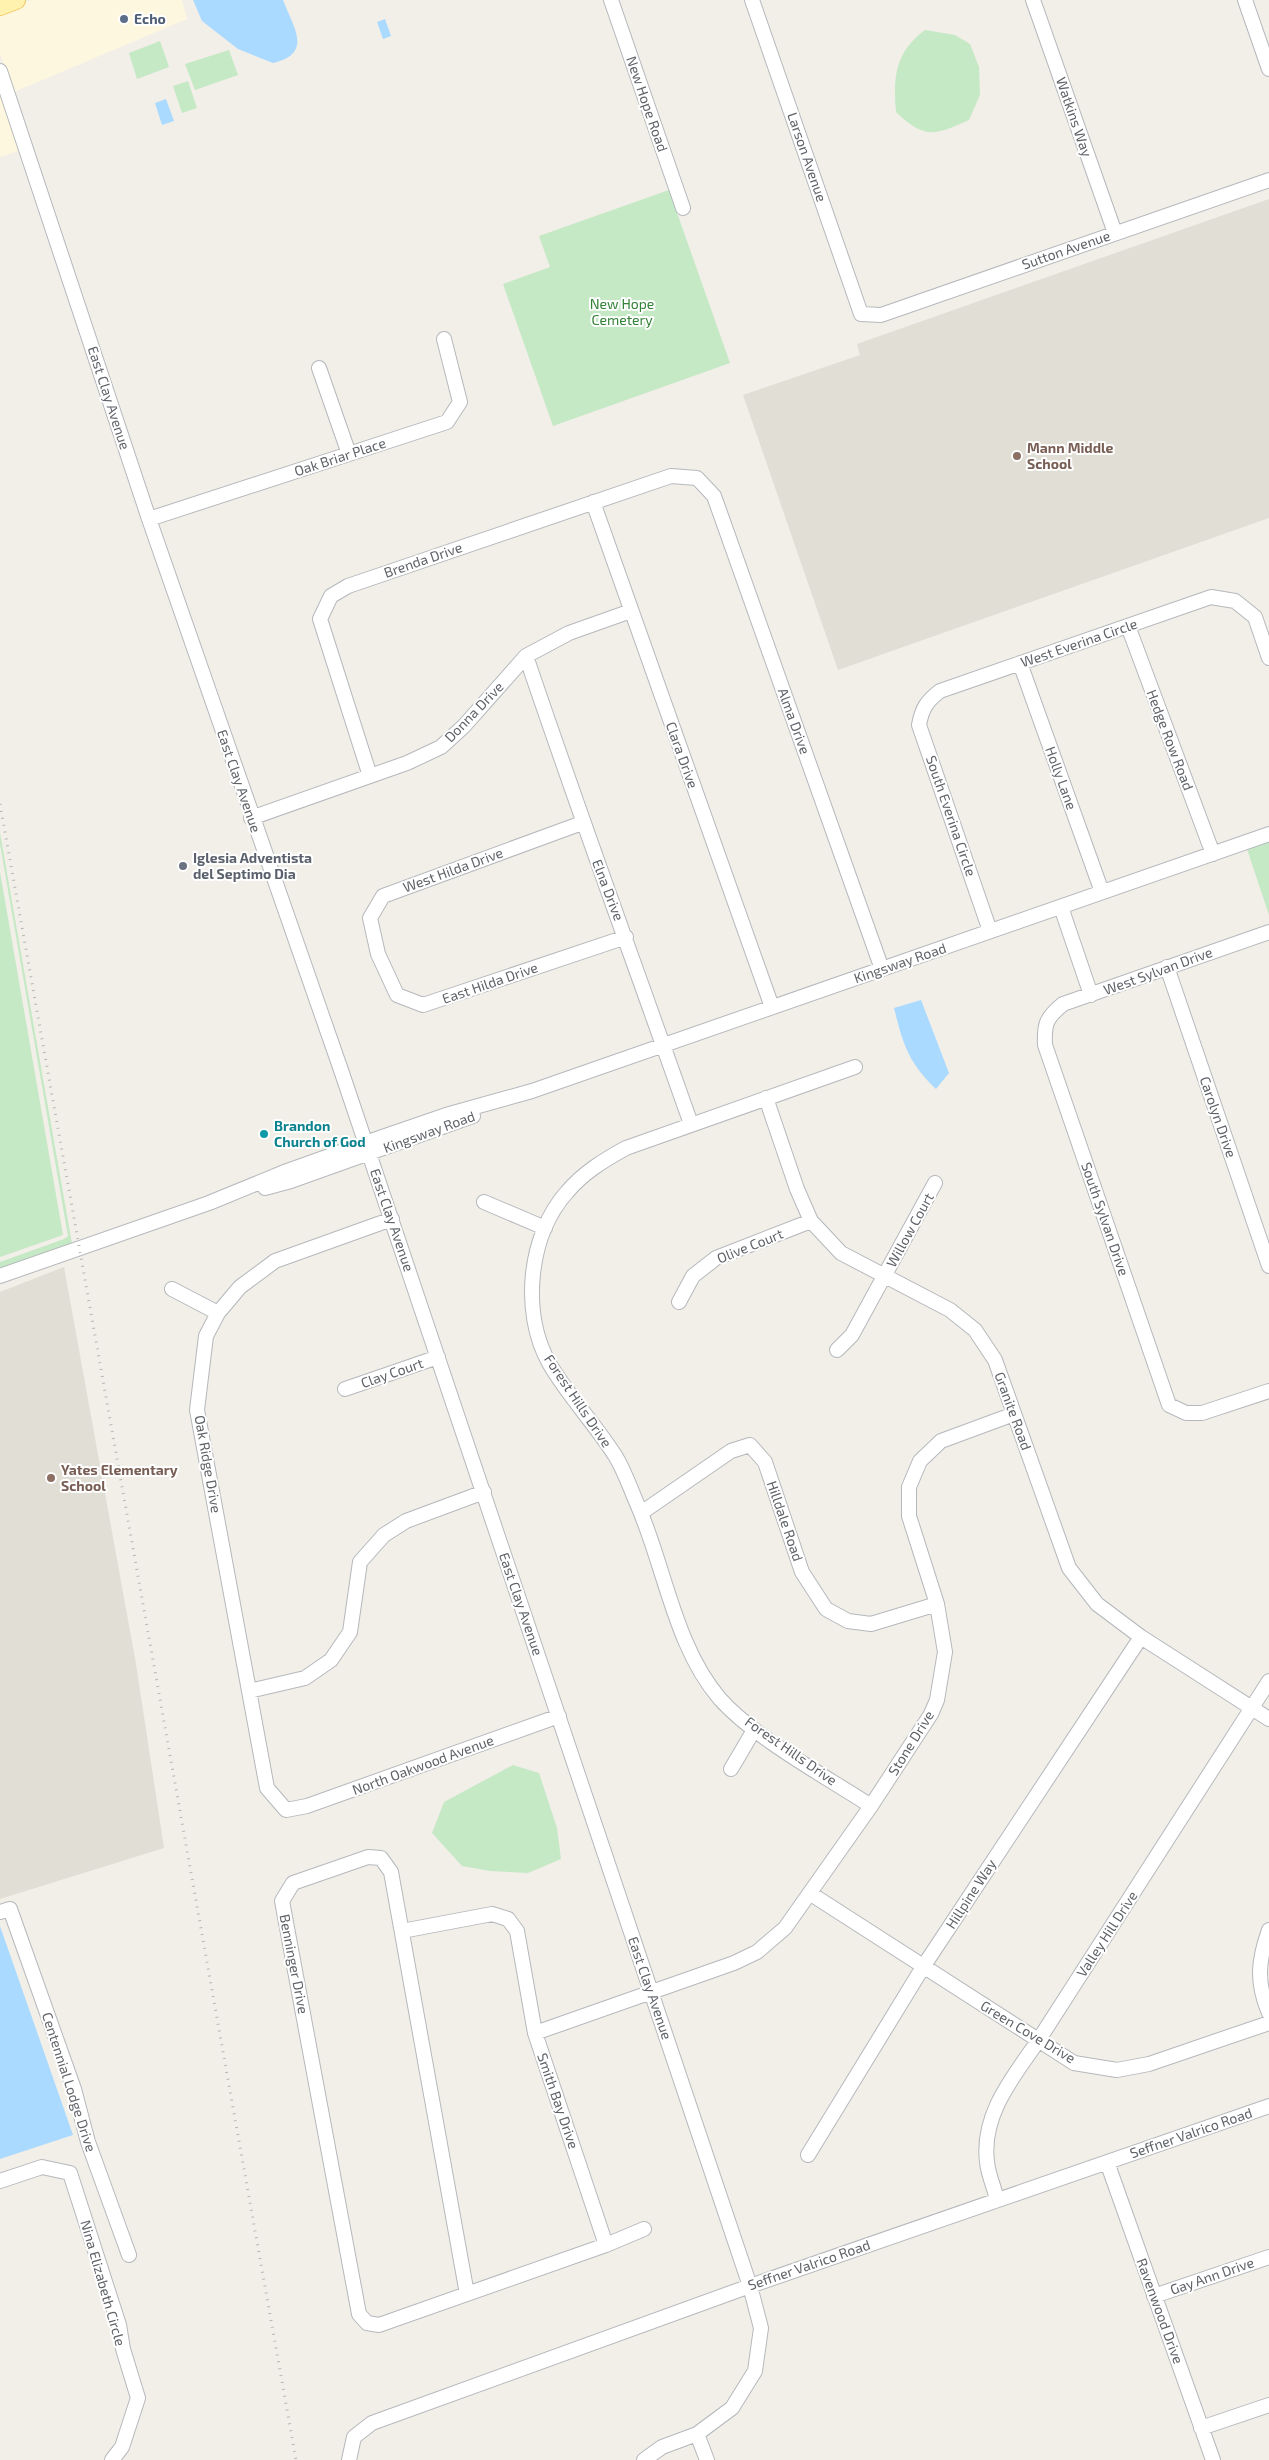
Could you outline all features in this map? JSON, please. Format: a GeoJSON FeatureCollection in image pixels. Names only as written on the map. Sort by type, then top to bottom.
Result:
{"type":"FeatureCollection","features":[{"type":"Feature","properties":{"kind":"main road"},"geometry":{"type":"LineString","coordinates":[[0,6],[16,0]]}},
{"type":"Feature","properties":{"kind":"street","name":"New Hope Road"},"geometry":{"type":"LineString","coordinates":[[611,0],[683,208]]}},
{"type":"Feature","properties":{"kind":"street","name":"Larson Avenue"},"geometry":{"type":"LineString","coordinates":[[752,0],[861,314]]}},
{"type":"Feature","properties":{"kind":"street","name":"Watkins Way"},"geometry":{"type":"LineString","coordinates":[[1033,0],[1115,233]]}},
{"type":"Feature","properties":{"kind":"street"},"geometry":{"type":"LineString","coordinates":[[1245,0],[1269,69]]}},
{"type":"Feature","properties":{"kind":"street","name":"East Clay Avenue"},"geometry":{"type":"LineString","coordinates":[[0,71],[149,519],[368,1148],[750,2286],[761,2328],[755,2371],[732,2408],[697,2434],[662,2446],[644,2460]]}},
{"type":"Feature","properties":{"kind":"street","name":"Sutton Avenue"},"geometry":{"type":"LineString","coordinates":[[861,314],[881,314],[1269,180]]}},
{"type":"Feature","properties":{"kind":"street","name":"Oak Briar Place"},"geometry":{"type":"LineString","coordinates":[[149,519],[447,422],[460,402],[444,339]]}},
{"type":"Feature","properties":{"kind":"street"},"geometry":{"type":"LineString","coordinates":[[319,368],[349,454]]}},
{"type":"Feature","properties":{"kind":"street","name":"Brenda Drive"},"geometry":{"type":"LineString","coordinates":[[370,776],[320,619],[331,596],[348,586],[671,476],[697,478]]}},
{"type":"Feature","properties":{"kind":"street","name":"Alma Drive"},"geometry":{"type":"LineString","coordinates":[[697,478],[714,496],[882,969]]}},
{"type":"Feature","properties":{"kind":"street","name":"Clara Drive"},"geometry":{"type":"LineString","coordinates":[[593,502],[772,1007]]}},
{"type":"Feature","properties":{"kind":"street","name":"West Everina Circle"},"geometry":{"type":"LineString","coordinates":[[926,702],[940,691],[1211,597],[1235,601],[1255,617],[1269,658]]}},
{"type":"Feature","properties":{"kind":"street","name":"Donna Drive"},"geometry":{"type":"LineString","coordinates":[[252,818],[407,763],[441,747],[464,726],[526,656],[569,633],[631,611]]}},
{"type":"Feature","properties":{"kind":"street","name":"Hedge Row Road"},"geometry":{"type":"LineString","coordinates":[[1128,626],[1213,854]]}},
{"type":"Feature","properties":{"kind":"street","name":"Elna Drive"},"geometry":{"type":"LineString","coordinates":[[526,656],[582,823],[626,937],[691,1124]]}},
{"type":"Feature","properties":{"kind":"street","name":"Holly Lane"},"geometry":{"type":"LineString","coordinates":[[1020,663],[1102,892]]}},
{"type":"Feature","properties":{"kind":"street","name":"South Everina Circle"},"geometry":{"type":"LineString","coordinates":[[926,702],[919,725],[990,931]]}},
{"type":"Feature","properties":{"kind":"street","name":"West Hilda Drive"},"geometry":{"type":"LineString","coordinates":[[378,954],[370,918],[383,896],[582,823]]}},
{"type":"Feature","properties":{"kind":"street","name":"Kingsway Road"},"geometry":{"type":"LineString","coordinates":[[0,1276],[209,1203],[291,1181],[368,1148],[460,1121],[532,1090],[1269,834]]}},
{"type":"Feature","properties":{"kind":"street"},"geometry":{"type":"LineString","coordinates":[[1060,907],[1091,995]]}},
{"type":"Feature","properties":{"kind":"street","name":"West Sylvan Drive"},"geometry":{"type":"LineString","coordinates":[[1050,1015],[1063,1004],[1269,932]]}},
{"type":"Feature","properties":{"kind":"street","name":"East Hilda Drive"},"geometry":{"type":"LineString","coordinates":[[378,954],[397,995],[423,1005],[626,937]]}},
{"type":"Feature","properties":{"kind":"street","name":"Carolyn Drive"},"geometry":{"type":"LineString","coordinates":[[1167,967],[1269,1266]]}},
{"type":"Feature","properties":{"kind":"street","name":"South Sylvan Drive"},"geometry":{"type":"LineString","coordinates":[[1050,1015],[1044,1028],[1045,1045],[1169,1405],[1186,1413],[1202,1413],[1269,1391]]}},
{"type":"Feature","properties":{"kind":"street","name":"Forest Hills Drive"},"geometry":{"type":"LineString","coordinates":[[855,1067],[626,1148],[594,1166],[566,1193],[545,1228],[532,1273],[534,1320],[549,1362],[617,1459],[640,1513],[692,1657],[720,1698],[754,1730],[871,1806]]}},
{"type":"Feature","properties":{"kind":"street","name":"Granite Road"},"geometry":{"type":"LineString","coordinates":[[766,1098],[796,1189],[811,1221],[841,1253],[950,1310],[975,1330],[995,1360],[1070,1568],[1097,1604],[1141,1637],[1269,1720]]}},
{"type":"Feature","properties":{"kind":"street","name":"Willow Court"},"geometry":{"type":"LineString","coordinates":[[837,1350],[852,1335],[935,1183]]}},
{"type":"Feature","properties":{"kind":"street"},"geometry":{"type":"LineString","coordinates":[[484,1202],[545,1228]]}},
{"type":"Feature","properties":{"kind":"street","name":"Oak Ridge Drive"},"geometry":{"type":"LineString","coordinates":[[286,1810],[267,1788],[197,1410],[206,1336],[218,1313],[240,1287],[275,1261],[392,1219]]}},
{"type":"Feature","properties":{"kind":"street","name":"Olive Court"},"geometry":{"type":"LineString","coordinates":[[679,1302],[693,1276],[716,1258],[811,1221]]}},
{"type":"Feature","properties":{"kind":"street"},"geometry":{"type":"LineString","coordinates":[[172,1289],[218,1313]]}},
{"type":"Feature","properties":{"kind":"street","name":"Clay Court"},"geometry":{"type":"LineString","coordinates":[[345,1388],[438,1357]]}},
{"type":"Feature","properties":{"kind":"street","name":"Stone Drive"},"geometry":{"type":"LineString","coordinates":[[535,2033],[734,1963],[757,1952],[786,1928],[871,1806],[931,1714],[937,1700],[944,1652],[937,1604],[908,1516],[909,1487],[920,1461],[941,1441],[1014,1414]]}},
{"type":"Feature","properties":{"kind":"street","name":"Hilldale Road"},"geometry":{"type":"LineString","coordinates":[[640,1513],[730,1451],[750,1444],[765,1462],[802,1572],[826,1609],[848,1621],[871,1624],[937,1604]]}},
{"type":"Feature","properties":{"kind":"street"},"geometry":{"type":"LineString","coordinates":[[249,1691],[305,1678],[331,1660],[350,1632],[360,1562],[384,1535],[406,1521],[484,1492]]}},
{"type":"Feature","properties":{"kind":"street","name":"Hillpine Way"},"geometry":{"type":"LineString","coordinates":[[808,2155],[923,1967],[1141,1637]]}},
{"type":"Feature","properties":{"kind":"street","name":"Valley Hill Drive"},"geometry":{"type":"LineString","coordinates":[[997,2199],[987,2162],[987,2132],[1006,2088],[1269,1681]]}},
{"type":"Feature","properties":{"kind":"street","name":"North Oakwood Avenue"},"geometry":{"type":"LineString","coordinates":[[286,1810],[307,1806],[559,1716]]}},
{"type":"Feature","properties":{"kind":"street"},"geometry":{"type":"LineString","coordinates":[[731,1769],[754,1730]]}},
{"type":"Feature","properties":{"kind":"street","name":"Benninger Drive"},"geometry":{"type":"LineString","coordinates":[[368,1857],[381,1858],[391,1872],[467,2294],[379,2325],[367,2323],[359,2314],[282,1901],[293,1883],[368,1857]]}},
{"type":"Feature","properties":{"kind":"street","name":"Green Cove Drive"},"geometry":{"type":"LineString","coordinates":[[811,1894],[1074,2063],[1117,2070],[1148,2064],[1269,2023]]}},
{"type":"Feature","properties":{"kind":"street","name":"Centennial Lodge Drive"},"geometry":{"type":"LineString","coordinates":[[5,1911],[74,2089],[88,2142],[129,2255]]}},
{"type":"Feature","properties":{"kind":"street","name":"Smith Bay Drive"},"geometry":{"type":"LineString","coordinates":[[402,1931],[492,1914],[508,1919],[516,1931],[535,2033],[606,2245]]}},
{"type":"Feature","properties":{"kind":"street"},"geometry":{"type":"LineString","coordinates":[[1269,1930],[1260,1955],[1260,1979],[1264,2000],[1269,2013]]}},
{"type":"Feature","properties":{"kind":"street","name":"Seffner Valrico Road"},"geometry":{"type":"LineString","coordinates":[[349,2460],[354,2437],[372,2423],[750,2286],[1269,2106]]}},
{"type":"Feature","properties":{"kind":"street","name":"Ravenwood Drive"},"geometry":{"type":"LineString","coordinates":[[1107,2162],[1212,2460]]}},
{"type":"Feature","properties":{"kind":"street","name":"Nina Elizabeth Circle"},"geometry":{"type":"LineString","coordinates":[[0,2182],[42,2166],[70,2173],[119,2325],[123,2349],[138,2398],[122,2447],[112,2460]]}},
{"type":"Feature","properties":{"kind":"street"},"geometry":{"type":"LineString","coordinates":[[467,2294],[606,2245],[644,2228]]}},
{"type":"Feature","properties":{"kind":"street","name":"Gay Ann Drive"},"geometry":{"type":"LineString","coordinates":[[1154,2296],[1269,2257]]}},
{"type":"Feature","properties":{"kind":"street"},"geometry":{"type":"LineString","coordinates":[[1201,2428],[1269,2405]]}},
{"type":"Feature","properties":{"kind":"street"},"geometry":{"type":"LineString","coordinates":[[697,2434],[707,2460]]}},
{"type":"Feature","properties":{"kind":"shaded area"},"geometry":{"type":"Polygon","coordinates":[[[32,0],[182,0],[187,19],[14,92],[0,54],[0,11],[32,0]]]}},
{"type":"Feature","properties":{"kind":"shaded area"},"geometry":{"type":"Polygon","coordinates":[[[0,87],[21,150],[0,157],[0,87]]]}},
{"type":"Feature","properties":{"kind":"shaded area","name":"Mann Middle School"},"geometry":{"type":"Polygon","coordinates":[[[1269,199],[1269,518],[838,670],[743,395],[860,355],[857,344],[1269,199]]]}},
{"type":"Feature","properties":{"kind":"shaded area","name":"Yates Elementary School"},"geometry":{"type":"Polygon","coordinates":[[[64,1267],[136,1664],[164,1848],[0,1899],[0,1292],[64,1267]]]}},
{"type":"Feature","properties":{"kind":"green space"},"geometry":{"type":"Polygon","coordinates":[[[925,30],[955,35],[970,44],[979,67],[980,95],[969,120],[938,132],[922,131],[896,112],[895,88],[898,66],[907,47],[925,30]]]}},
{"type":"Feature","properties":{"kind":"green space"},"geometry":{"type":"Polygon","coordinates":[[[160,41],[169,67],[137,79],[129,53],[160,41]]]}},
{"type":"Feature","properties":{"kind":"green space"},"geometry":{"type":"Polygon","coordinates":[[[229,50],[238,75],[195,90],[185,64],[229,50]]]}},
{"type":"Feature","properties":{"kind":"green space"},"geometry":{"type":"Polygon","coordinates":[[[188,81],[197,108],[182,113],[173,86],[188,81]]]}},
{"type":"Feature","properties":{"kind":"green space","name":"New Hope Cemetery"},"geometry":{"type":"Polygon","coordinates":[[[669,190],[730,363],[553,426],[503,284],[550,267],[539,236],[669,190]]]}},
{"type":"Feature","properties":{"kind":"green space"},"geometry":{"type":"Polygon","coordinates":[[[0,833],[72,1244],[0,1270],[0,1262],[68,1236],[0,844],[0,833]]]}},
{"type":"Feature","properties":{"kind":"green space"},"geometry":{"type":"Polygon","coordinates":[[[1269,842],[1269,915],[1247,849],[1269,842]]]}},
{"type":"Feature","properties":{"kind":"green space"},"geometry":{"type":"Polygon","coordinates":[[[0,872],[63,1235],[0,1257],[0,872]]]}},
{"type":"Feature","properties":{"kind":"green space"},"geometry":{"type":"Polygon","coordinates":[[[513,1765],[539,1773],[557,1828],[561,1859],[528,1873],[490,1871],[462,1866],[432,1833],[444,1802],[513,1765]]]}},
{"type":"Feature","properties":{"kind":"water"},"geometry":{"type":"Polygon","coordinates":[[[193,0],[283,0],[295,29],[297,46],[286,59],[273,63],[238,49],[202,21],[193,0]]]}},
{"type":"Feature","properties":{"kind":"water"},"geometry":{"type":"Polygon","coordinates":[[[385,19],[391,36],[383,39],[377,22],[385,19]]]}},
{"type":"Feature","properties":{"kind":"water"},"geometry":{"type":"Polygon","coordinates":[[[166,99],[174,121],[162,125],[155,103],[166,99]]]}},
{"type":"Feature","properties":{"kind":"water"},"geometry":{"type":"Polygon","coordinates":[[[921,1000],[949,1073],[936,1089],[919,1070],[908,1052],[900,1032],[894,1008],[921,1000]]]}},
{"type":"Feature","properties":{"kind":"water"},"geometry":{"type":"Polygon","coordinates":[[[0,1926],[73,2135],[0,2159],[0,1926]]]}},
{"type":"Feature","properties":{"kind":"railway"},"geometry":{"type":"LineString","coordinates":[[0,804],[296,2460]]}},
{"type":"Feature","properties":{"kind":"place","name":"Echo"},"geometry":{"type":"Point","coordinates":[124,19]}},
{"type":"Feature","properties":{"kind":"place","name":"Mann Middle School"},"geometry":{"type":"Point","coordinates":[1017,456]}},
{"type":"Feature","properties":{"kind":"place","name":"Iglesia Adventista del Septimo Dia"},"geometry":{"type":"Point","coordinates":[183,866]}},
{"type":"Feature","properties":{"kind":"place","name":"Brandon Church of God"},"geometry":{"type":"Point","coordinates":[264,1134]}},
{"type":"Feature","properties":{"kind":"place","name":"Yates Elementary School"},"geometry":{"type":"Point","coordinates":[51,1478]}}]}
